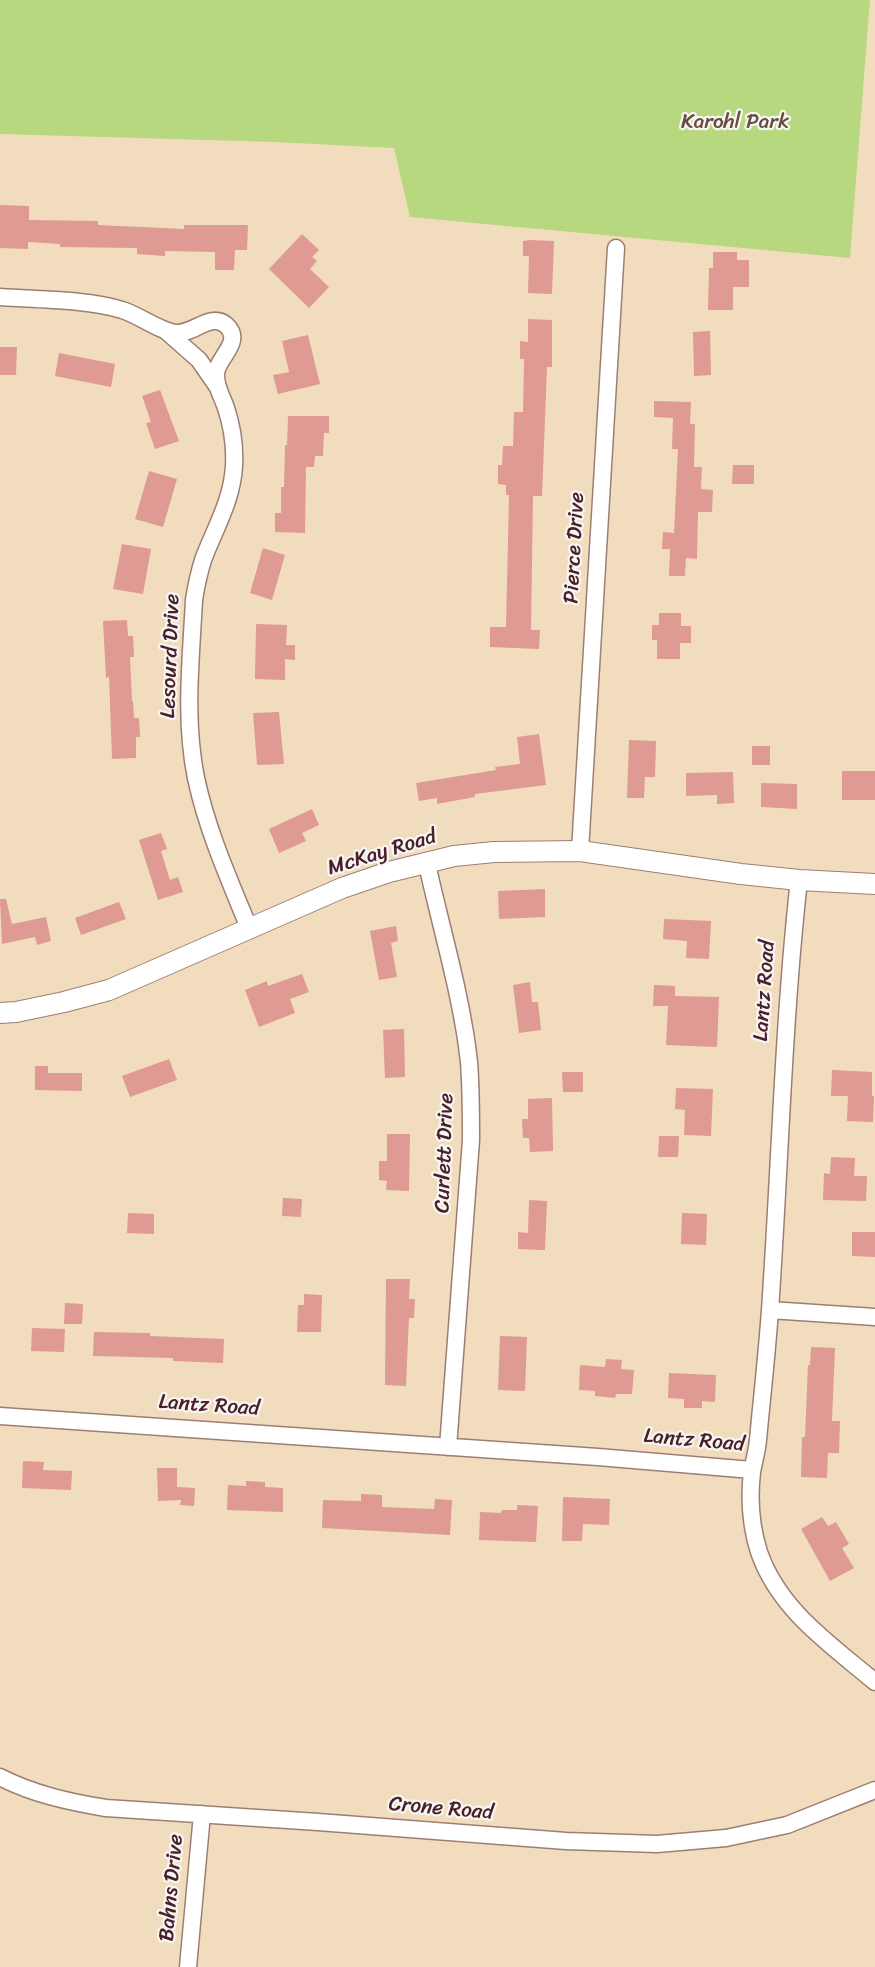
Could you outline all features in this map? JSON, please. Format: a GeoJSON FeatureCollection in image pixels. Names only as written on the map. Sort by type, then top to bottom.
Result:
{"type":"FeatureCollection","features":[{"type":"Feature","properties":{"kind":"street","name":"Pierce Drive"},"geometry":{"type":"LineString","coordinates":[[580,851],[616,248]]}},
{"type":"Feature","properties":{"kind":"street","name":"Lesourd Drive"},"geometry":{"type":"LineString","coordinates":[[0,297],[99,304],[121,309],[175,333],[186,332],[213,320],[221,322],[228,327],[232,342],[218,366],[217,386]]}},
{"type":"Feature","properties":{"kind":"street","name":"Lesourd Drive"},"geometry":{"type":"LineString","coordinates":[[164,329],[199,360],[217,386],[231,427],[234,465],[228,503],[203,560],[194,600],[190,716],[201,801],[249,928]]}},
{"type":"Feature","properties":{"kind":"street","name":"McKay Road"},"geometry":{"type":"LineString","coordinates":[[0,1013],[64,1002],[109,990],[342,888],[390,872],[454,856],[494,852],[580,851],[799,880]]}},
{"type":"Feature","properties":{"kind":"street","name":"Curlett Drive"},"geometry":{"type":"LineString","coordinates":[[426,864],[461,1013],[469,1061],[471,1093],[471,1140],[448,1447]]}},
{"type":"Feature","properties":{"kind":"street"},"geometry":{"type":"LineString","coordinates":[[799,880],[875,884]]}},
{"type":"Feature","properties":{"kind":"street","name":"Lantz Road"},"geometry":{"type":"LineString","coordinates":[[0,1416],[752,1470],[757,1445],[770,1310],[790,959],[799,880]]}},
{"type":"Feature","properties":{"kind":"street"},"geometry":{"type":"LineString","coordinates":[[770,1310],[875,1317]]}},
{"type":"Feature","properties":{"kind":"street"},"geometry":{"type":"LineString","coordinates":[[752,1470],[751,1503],[756,1539],[772,1581],[790,1608],[804,1623],[875,1682]]}},
{"type":"Feature","properties":{"kind":"street","name":"Crone Road"},"geometry":{"type":"LineString","coordinates":[[0,1777],[38,1793],[74,1803],[106,1808],[566,1841],[657,1844],[726,1838],[787,1825],[875,1790]]}},
{"type":"Feature","properties":{"kind":"street","name":"Bahns Drive"},"geometry":{"type":"LineString","coordinates":[[188,1967],[202,1814]]}},
{"type":"Feature","properties":{"kind":"green space","name":"Karohl Park"},"geometry":{"type":"Polygon","coordinates":[[[0,0],[870,0],[850,258],[410,217],[394,148],[0,134],[0,0]]]}},
{"type":"Feature","properties":{"kind":"building"},"geometry":{"type":"Polygon","coordinates":[[[0,205],[29,206],[29,220],[98,221],[98,225],[184,229],[184,225],[248,225],[247,250],[235,250],[234,270],[215,270],[215,252],[165,251],[165,256],[137,254],[137,248],[60,247],[60,244],[28,242],[28,249],[0,248],[0,205]]]}},
{"type":"Feature","properties":{"kind":"building"},"geometry":{"type":"Polygon","coordinates":[[[302,234],[319,250],[312,257],[317,261],[310,269],[329,287],[309,308],[269,269],[302,234]]]}},
{"type":"Feature","properties":{"kind":"building"},"geometry":{"type":"Polygon","coordinates":[[[523,241],[554,241],[552,294],[528,293],[529,256],[523,256],[523,241]]]}},
{"type":"Feature","properties":{"kind":"building"},"geometry":{"type":"Polygon","coordinates":[[[713,252],[737,252],[737,260],[749,260],[749,287],[733,287],[733,310],[708,310],[709,268],[713,268],[713,252]]]}},
{"type":"Feature","properties":{"kind":"building"},"geometry":{"type":"Polygon","coordinates":[[[528,319],[552,320],[552,367],[547,367],[542,496],[533,496],[531,630],[540,630],[539,649],[490,647],[490,627],[506,627],[509,495],[506,495],[506,485],[498,484],[498,465],[502,465],[503,446],[513,446],[514,412],[523,412],[524,359],[520,359],[520,341],[528,342],[528,319]]]}},
{"type":"Feature","properties":{"kind":"building"},"geometry":{"type":"Polygon","coordinates":[[[710,331],[711,375],[694,376],[693,332],[710,331]]]}},
{"type":"Feature","properties":{"kind":"building"},"geometry":{"type":"Polygon","coordinates":[[[308,335],[320,384],[278,394],[273,375],[289,372],[282,341],[308,335]]]}},
{"type":"Feature","properties":{"kind":"building"},"geometry":{"type":"Polygon","coordinates":[[[0,347],[17,347],[16,375],[0,375],[0,347]]]}},
{"type":"Feature","properties":{"kind":"building"},"geometry":{"type":"Polygon","coordinates":[[[59,353],[115,364],[111,387],[55,376],[59,353]]]}},
{"type":"Feature","properties":{"kind":"building"},"geometry":{"type":"Polygon","coordinates":[[[160,390],[179,441],[155,449],[146,423],[151,422],[142,396],[160,390]]]}},
{"type":"Feature","properties":{"kind":"building"},"geometry":{"type":"Polygon","coordinates":[[[654,401],[691,402],[690,424],[695,424],[694,467],[702,467],[701,489],[713,490],[712,512],[698,512],[697,559],[686,558],[685,576],[669,576],[670,549],[662,549],[663,532],[674,533],[678,449],[672,449],[673,418],[654,417],[654,401]]]}},
{"type":"Feature","properties":{"kind":"building"},"geometry":{"type":"Polygon","coordinates":[[[288,416],[329,416],[329,433],[324,433],[323,456],[315,456],[314,467],[306,467],[305,533],[275,532],[275,513],[281,513],[281,487],[284,487],[288,416]]]}},
{"type":"Feature","properties":{"kind":"building"},"geometry":{"type":"Polygon","coordinates":[[[733,465],[754,465],[754,484],[732,484],[733,465]]]}},
{"type":"Feature","properties":{"kind":"building"},"geometry":{"type":"Polygon","coordinates":[[[149,471],[177,479],[163,527],[135,519],[149,471]]]}},
{"type":"Feature","properties":{"kind":"building"},"geometry":{"type":"Polygon","coordinates":[[[122,544],[151,549],[143,594],[113,589],[122,544]]]}},
{"type":"Feature","properties":{"kind":"building"},"geometry":{"type":"Polygon","coordinates":[[[263,548],[285,555],[272,600],[250,593],[263,548]]]}},
{"type":"Feature","properties":{"kind":"building"},"geometry":{"type":"Polygon","coordinates":[[[659,613],[681,613],[681,626],[691,626],[691,643],[680,643],[680,659],[657,659],[657,640],[652,640],[652,625],[659,625],[659,613]]]}},
{"type":"Feature","properties":{"kind":"building"},"geometry":{"type":"Polygon","coordinates":[[[127,620],[128,636],[133,636],[134,657],[130,657],[132,701],[134,718],[139,718],[140,737],[136,737],[136,758],[112,759],[109,677],[106,678],[103,621],[127,620]]]}},
{"type":"Feature","properties":{"kind":"building"},"geometry":{"type":"Polygon","coordinates":[[[256,624],[287,625],[286,645],[295,645],[295,660],[285,659],[285,680],[255,679],[256,624]]]}},
{"type":"Feature","properties":{"kind":"building"},"geometry":{"type":"Polygon","coordinates":[[[279,712],[284,764],[257,765],[253,713],[279,712]]]}},
{"type":"Feature","properties":{"kind":"building"},"geometry":{"type":"Polygon","coordinates":[[[539,734],[546,785],[475,794],[475,797],[437,804],[437,798],[419,801],[416,783],[520,764],[517,737],[539,734]]]}},
{"type":"Feature","properties":{"kind":"building"},"geometry":{"type":"Polygon","coordinates":[[[629,740],[656,741],[655,777],[645,777],[644,798],[627,798],[629,740]]]}},
{"type":"Feature","properties":{"kind":"building"},"geometry":{"type":"Polygon","coordinates":[[[752,746],[770,746],[770,765],[752,765],[752,746]]]}},
{"type":"Feature","properties":{"kind":"building"},"geometry":{"type":"Polygon","coordinates":[[[842,771],[875,771],[875,800],[842,800],[842,771]]]}},
{"type":"Feature","properties":{"kind":"building"},"geometry":{"type":"Polygon","coordinates":[[[733,772],[734,803],[717,804],[717,795],[686,796],[686,773],[733,772]]]}},
{"type":"Feature","properties":{"kind":"building"},"geometry":{"type":"Polygon","coordinates":[[[761,783],[797,784],[797,809],[761,807],[761,783]]]}},
{"type":"Feature","properties":{"kind":"building"},"geometry":{"type":"Polygon","coordinates":[[[312,809],[319,825],[302,833],[306,841],[279,853],[269,829],[312,809]]]}},
{"type":"Feature","properties":{"kind":"building"},"geometry":{"type":"Polygon","coordinates":[[[161,833],[167,849],[161,851],[170,880],[178,877],[183,892],[158,900],[139,840],[161,833]]]}},
{"type":"Feature","properties":{"kind":"building"},"geometry":{"type":"Polygon","coordinates":[[[545,889],[545,917],[499,919],[498,891],[545,889]]]}},
{"type":"Feature","properties":{"kind":"building"},"geometry":{"type":"Polygon","coordinates":[[[0,899],[6,899],[12,924],[46,917],[51,941],[37,945],[35,937],[2,944],[0,899]]]}},
{"type":"Feature","properties":{"kind":"building"},"geometry":{"type":"Polygon","coordinates":[[[119,902],[126,919],[81,935],[75,918],[119,902]]]}},
{"type":"Feature","properties":{"kind":"building"},"geometry":{"type":"Polygon","coordinates":[[[664,919],[711,921],[709,959],[686,958],[687,941],[663,939],[664,919]]]}},
{"type":"Feature","properties":{"kind":"building"},"geometry":{"type":"Polygon","coordinates":[[[396,926],[398,941],[391,943],[397,977],[379,980],[370,931],[396,926]]]}},
{"type":"Feature","properties":{"kind":"building"},"geometry":{"type":"Polygon","coordinates":[[[302,974],[309,992],[290,999],[295,1013],[259,1027],[245,990],[267,981],[268,986],[302,974]]]}},
{"type":"Feature","properties":{"kind":"building"},"geometry":{"type":"Polygon","coordinates":[[[530,982],[532,1002],[538,1002],[541,1030],[519,1033],[513,985],[530,982]]]}},
{"type":"Feature","properties":{"kind":"building"},"geometry":{"type":"Polygon","coordinates":[[[654,985],[675,986],[675,996],[719,997],[717,1047],[666,1045],[668,1006],[653,1006],[654,985]]]}},
{"type":"Feature","properties":{"kind":"building"},"geometry":{"type":"Polygon","coordinates":[[[404,1029],[405,1077],[385,1078],[383,1030],[404,1029]]]}},
{"type":"Feature","properties":{"kind":"building"},"geometry":{"type":"Polygon","coordinates":[[[169,1059],[177,1080],[130,1097],[122,1076],[169,1059]]]}},
{"type":"Feature","properties":{"kind":"building"},"geometry":{"type":"Polygon","coordinates":[[[35,1066],[48,1066],[48,1073],[82,1073],[82,1091],[35,1090],[35,1066]]]}},
{"type":"Feature","properties":{"kind":"building"},"geometry":{"type":"Polygon","coordinates":[[[832,1070],[872,1072],[873,1122],[847,1121],[848,1096],[831,1096],[832,1070]]]}},
{"type":"Feature","properties":{"kind":"building"},"geometry":{"type":"Polygon","coordinates":[[[562,1072],[583,1072],[583,1092],[563,1092],[562,1072]]]}},
{"type":"Feature","properties":{"kind":"building"},"geometry":{"type":"Polygon","coordinates":[[[676,1088],[713,1089],[711,1136],[684,1135],[685,1110],[675,1109],[676,1088]]]}},
{"type":"Feature","properties":{"kind":"building"},"geometry":{"type":"Polygon","coordinates":[[[552,1098],[553,1151],[530,1152],[529,1138],[523,1138],[522,1119],[528,1119],[528,1099],[552,1098]]]}},
{"type":"Feature","properties":{"kind":"building"},"geometry":{"type":"Polygon","coordinates":[[[387,1134],[410,1134],[409,1191],[386,1190],[387,1181],[379,1180],[379,1161],[387,1161],[387,1134]]]}},
{"type":"Feature","properties":{"kind":"building"},"geometry":{"type":"Polygon","coordinates":[[[659,1136],[679,1136],[678,1157],[658,1157],[659,1136]]]}},
{"type":"Feature","properties":{"kind":"building"},"geometry":{"type":"Polygon","coordinates":[[[831,1157],[855,1158],[854,1176],[867,1176],[866,1201],[823,1200],[824,1173],[830,1174],[831,1157]]]}},
{"type":"Feature","properties":{"kind":"building"},"geometry":{"type":"Polygon","coordinates":[[[283,1198],[302,1199],[301,1217],[282,1216],[283,1198]]]}},
{"type":"Feature","properties":{"kind":"building"},"geometry":{"type":"Polygon","coordinates":[[[529,1200],[547,1201],[545,1250],[518,1249],[518,1232],[528,1233],[529,1200]]]}},
{"type":"Feature","properties":{"kind":"building"},"geometry":{"type":"Polygon","coordinates":[[[128,1213],[154,1214],[154,1234],[127,1233],[128,1213]]]}},
{"type":"Feature","properties":{"kind":"building"},"geometry":{"type":"Polygon","coordinates":[[[682,1213],[707,1214],[706,1245],[681,1244],[682,1213]]]}},
{"type":"Feature","properties":{"kind":"building"},"geometry":{"type":"Polygon","coordinates":[[[852,1232],[875,1232],[875,1257],[852,1256],[852,1232]]]}},
{"type":"Feature","properties":{"kind":"building"},"geometry":{"type":"Polygon","coordinates":[[[386,1279],[410,1279],[409,1299],[415,1299],[414,1318],[409,1318],[406,1386],[385,1385],[386,1279]]]}},
{"type":"Feature","properties":{"kind":"building"},"geometry":{"type":"Polygon","coordinates":[[[304,1294],[322,1295],[321,1332],[297,1332],[298,1305],[304,1305],[304,1294]]]}},
{"type":"Feature","properties":{"kind":"building"},"geometry":{"type":"Polygon","coordinates":[[[65,1303],[83,1304],[82,1324],[64,1324],[65,1303]]]}},
{"type":"Feature","properties":{"kind":"building"},"geometry":{"type":"Polygon","coordinates":[[[32,1328],[65,1329],[64,1352],[31,1351],[32,1328]]]}},
{"type":"Feature","properties":{"kind":"building"},"geometry":{"type":"Polygon","coordinates":[[[94,1332],[150,1333],[150,1336],[224,1339],[223,1363],[173,1361],[173,1358],[93,1356],[94,1332]]]}},
{"type":"Feature","properties":{"kind":"building"},"geometry":{"type":"Polygon","coordinates":[[[500,1336],[527,1337],[525,1391],[498,1390],[500,1336]]]}},
{"type":"Feature","properties":{"kind":"building"},"geometry":{"type":"Polygon","coordinates":[[[811,1347],[835,1348],[832,1421],[840,1421],[839,1453],[828,1453],[827,1478],[801,1477],[802,1437],[805,1437],[811,1347]]]}},
{"type":"Feature","properties":{"kind":"building"},"geometry":{"type":"Polygon","coordinates":[[[606,1359],[622,1360],[621,1369],[634,1370],[632,1394],[616,1394],[615,1398],[595,1396],[595,1391],[579,1390],[580,1365],[605,1367],[606,1359]]]}},
{"type":"Feature","properties":{"kind":"building"},"geometry":{"type":"Polygon","coordinates":[[[669,1373],[716,1375],[715,1402],[702,1401],[702,1408],[684,1408],[684,1399],[668,1398],[669,1373]]]}},
{"type":"Feature","properties":{"kind":"building"},"geometry":{"type":"Polygon","coordinates":[[[23,1461],[44,1462],[43,1470],[72,1471],[71,1490],[22,1488],[23,1461]]]}},
{"type":"Feature","properties":{"kind":"building"},"geometry":{"type":"Polygon","coordinates":[[[157,1468],[177,1468],[177,1487],[195,1488],[194,1506],[180,1505],[181,1500],[158,1501],[157,1468]]]}},
{"type":"Feature","properties":{"kind":"building"},"geometry":{"type":"Polygon","coordinates":[[[246,1481],[265,1482],[265,1487],[283,1488],[283,1512],[227,1510],[228,1485],[246,1486],[246,1481]]]}},
{"type":"Feature","properties":{"kind":"building"},"geometry":{"type":"Polygon","coordinates":[[[361,1494],[382,1495],[382,1507],[434,1509],[435,1499],[452,1500],[450,1535],[322,1528],[323,1500],[361,1501],[361,1494]]]}},
{"type":"Feature","properties":{"kind":"building"},"geometry":{"type":"Polygon","coordinates":[[[563,1497],[610,1499],[609,1525],[583,1524],[582,1541],[562,1541],[563,1497]]]}},
{"type":"Feature","properties":{"kind":"building"},"geometry":{"type":"Polygon","coordinates":[[[517,1505],[538,1506],[536,1542],[479,1540],[480,1512],[501,1513],[502,1510],[517,1510],[517,1505]]]}},
{"type":"Feature","properties":{"kind":"building"},"geometry":{"type":"Polygon","coordinates":[[[822,1517],[828,1526],[836,1522],[849,1544],[842,1548],[854,1568],[830,1581],[801,1529],[822,1517]]]}}]}
